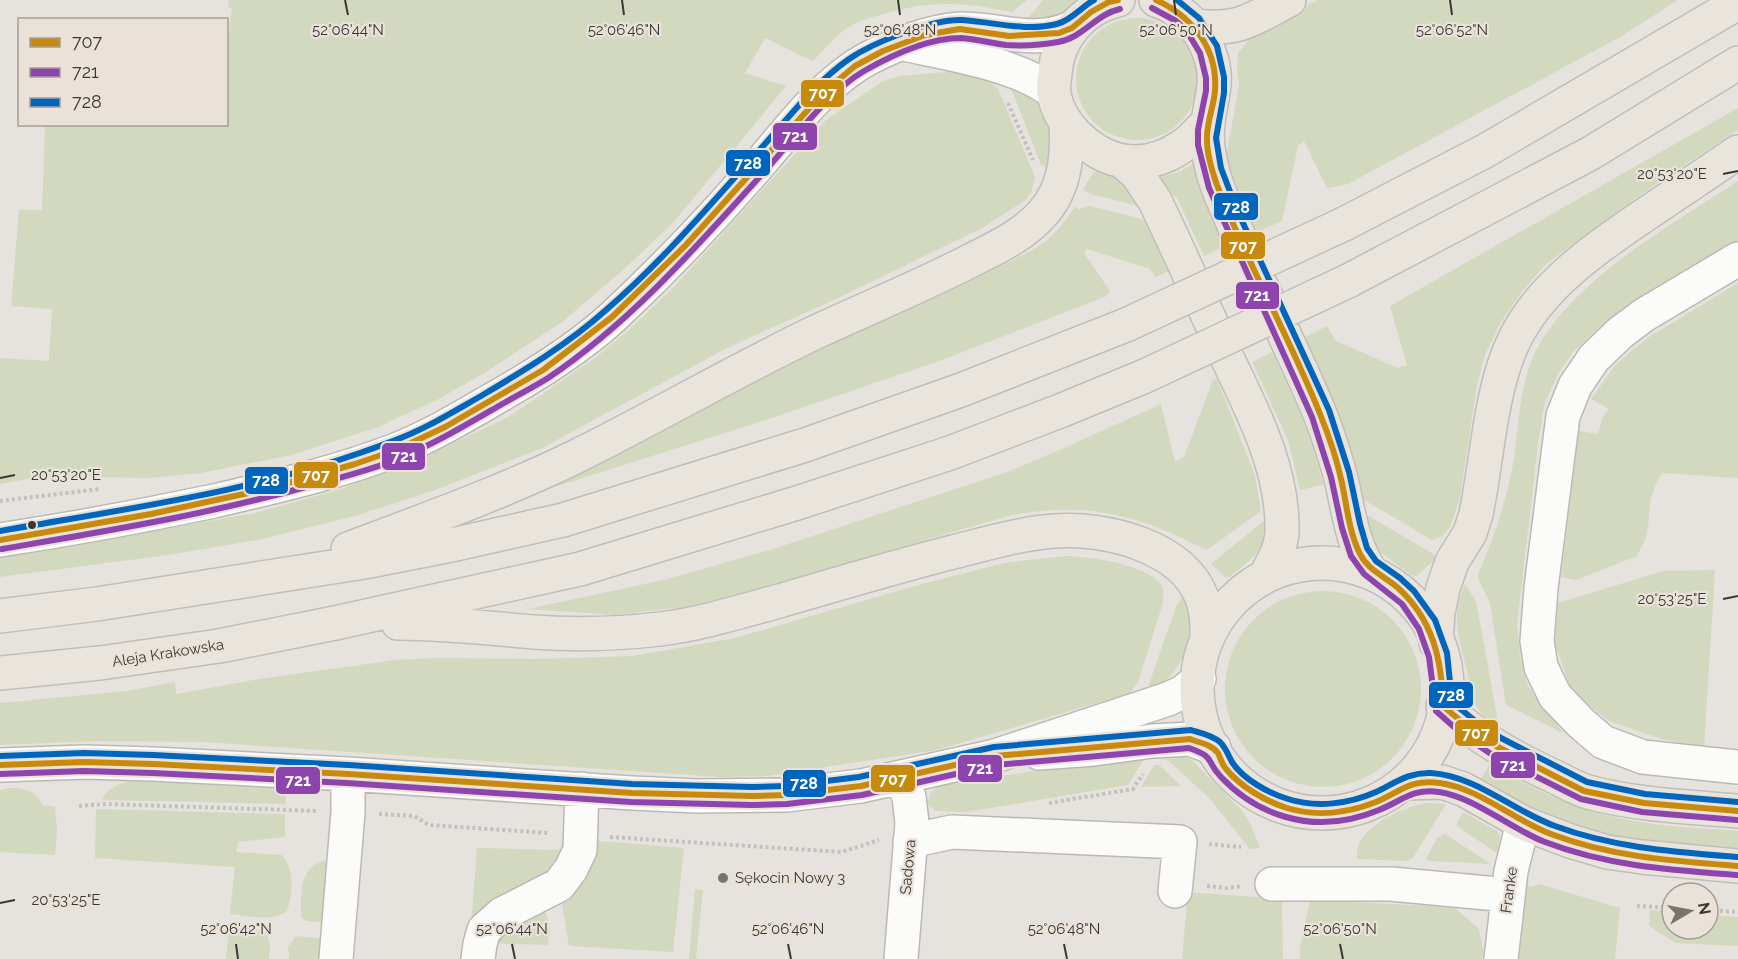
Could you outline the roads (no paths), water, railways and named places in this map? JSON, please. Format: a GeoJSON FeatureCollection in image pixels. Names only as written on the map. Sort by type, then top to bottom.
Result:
{"type":"FeatureCollection","features":[{"type":"Feature","properties":{"kind":"main road"},"geometry":{"type":"LineString","coordinates":[[1174,8],[1214,28],[1240,25],[1289,0]]}},
{"type":"Feature","properties":{"kind":"main road"},"geometry":{"type":"LineString","coordinates":[[1112,1],[1082,18],[1072,28],[1061,46],[1055,66],[1053,92],[1066,124],[1090,148],[1109,159],[1143,162],[1181,147],[1208,122]]}},
{"type":"Feature","properties":{"kind":"main road"},"geometry":{"type":"LineString","coordinates":[[0,616],[247,581],[445,547],[563,520],[805,445],[961,390],[1126,325],[1344,224],[1485,151],[1738,3]]}},
{"type":"Feature","properties":{"kind":"main road"},"geometry":{"type":"LineString","coordinates":[[1174,8],[1202,35],[1210,53],[1215,90],[1208,122],[1207,145],[1213,172],[1242,244],[1322,418],[1341,480],[1355,541],[1370,570]]}},
{"type":"Feature","properties":{"kind":"main road"},"geometry":{"type":"LineString","coordinates":[[335,623],[580,569],[718,528],[950,453],[1060,411],[1144,376],[1348,281],[1591,153],[1738,63]]}},
{"type":"Feature","properties":{"kind":"main road"},"geometry":{"type":"LineString","coordinates":[[247,581],[346,550],[500,492],[576,456],[805,337],[920,285],[1009,240],[1031,225],[1043,213],[1059,188],[1065,172],[1068,145],[1066,124]]}},
{"type":"Feature","properties":{"kind":"main road"},"geometry":{"type":"LineString","coordinates":[[335,623],[436,623],[535,632],[590,634],[659,629],[707,621],[1015,536],[1056,530],[1120,538],[1149,546],[1172,559],[1189,575],[1202,597],[1207,615],[1207,638],[1198,679],[1199,700],[1203,722],[1225,768],[1243,785],[1264,799],[1316,814],[1341,812],[1379,800],[1407,783],[1431,750],[1438,729],[1443,706],[1443,685],[1436,643],[1438,613],[1452,562],[1470,533],[1476,514],[1497,389],[1512,345],[1535,308],[1607,240],[1738,152]]}},
{"type":"Feature","properties":{"kind":"main road"},"geometry":{"type":"LineString","coordinates":[[1123,162],[1137,174],[1155,201],[1257,421],[1272,460],[1279,490],[1282,535],[1277,554],[1266,575]]}},
{"type":"Feature","properties":{"kind":"main road"},"geometry":{"type":"LineString","coordinates":[[1207,638],[1221,614],[1235,597],[1266,575],[1286,567],[1322,561],[1370,570],[1389,580],[1408,596],[1422,615],[1436,643]]}},
{"type":"Feature","properties":{"kind":"main road","name":"Aleja Krakowska"},"geometry":{"type":"LineString","coordinates":[[0,673],[100,663],[207,648],[335,623]]}},
{"type":"Feature","properties":{"kind":"main road"},"geometry":{"type":"LineString","coordinates":[[1443,706],[1490,744],[1587,792],[1649,803],[1738,811]]}},
{"type":"Feature","properties":{"kind":"main road"},"geometry":{"type":"LineString","coordinates":[[1407,783],[1442,782],[1463,789],[1523,823],[1607,852],[1642,858],[1738,866]]}},
{"type":"Feature","properties":{"kind":"street"},"geometry":{"type":"LineString","coordinates":[[0,540],[151,514],[267,489],[365,461],[396,450],[446,427],[543,370],[612,317],[685,246],[824,92],[855,66],[883,51],[925,35],[960,29],[1009,36],[1033,36],[1059,33],[1072,28]]}},
{"type":"Feature","properties":{"kind":"street"},"geometry":{"type":"LineString","coordinates":[[903,44],[955,55],[1023,75],[1042,83],[1053,92]]}},
{"type":"Feature","properties":{"kind":"street"},"geometry":{"type":"LineString","coordinates":[[1738,259],[1644,315],[1620,333],[1594,358],[1575,386],[1563,416],[1541,588],[1537,641],[1541,667],[1555,696],[1603,742],[1643,757],[1738,767]]}},
{"type":"Feature","properties":{"kind":"street"},"geometry":{"type":"LineString","coordinates":[[0,765],[84,762],[348,774],[696,796],[786,795],[861,786],[995,756],[1168,699],[1183,692],[1198,679]]}},
{"type":"Feature","properties":{"kind":"street"},"geometry":{"type":"LineString","coordinates":[[995,756],[1190,739],[1214,748]]}},
{"type":"Feature","properties":{"kind":"street"},"geometry":{"type":"LineString","coordinates":[[336,959],[348,812],[348,774]]}},
{"type":"Feature","properties":{"kind":"street","name":"Sadowa"},"geometry":{"type":"LineString","coordinates":[[901,777],[909,797],[912,823],[899,839],[901,959]]}},
{"type":"Feature","properties":{"kind":"street"},"geometry":{"type":"LineString","coordinates":[[478,959],[484,930],[502,914],[559,885],[571,869],[580,850],[582,789]]}},
{"type":"Feature","properties":{"kind":"street","name":"Franke"},"geometry":{"type":"LineString","coordinates":[[1501,959],[1511,871],[1523,823]]}},
{"type":"Feature","properties":{"kind":"street"},"geometry":{"type":"LineString","coordinates":[[899,839],[952,832],[1180,842],[1176,887]]}},
{"type":"Feature","properties":{"kind":"street"},"geometry":{"type":"LineString","coordinates":[[1272,884],[1391,884],[1508,895]]}},
{"type":"Feature","properties":{"kind":"place","name":"Sękocin Nowy 3"},"geometry":{"type":"Point","coordinates":[723,878]}}]}
